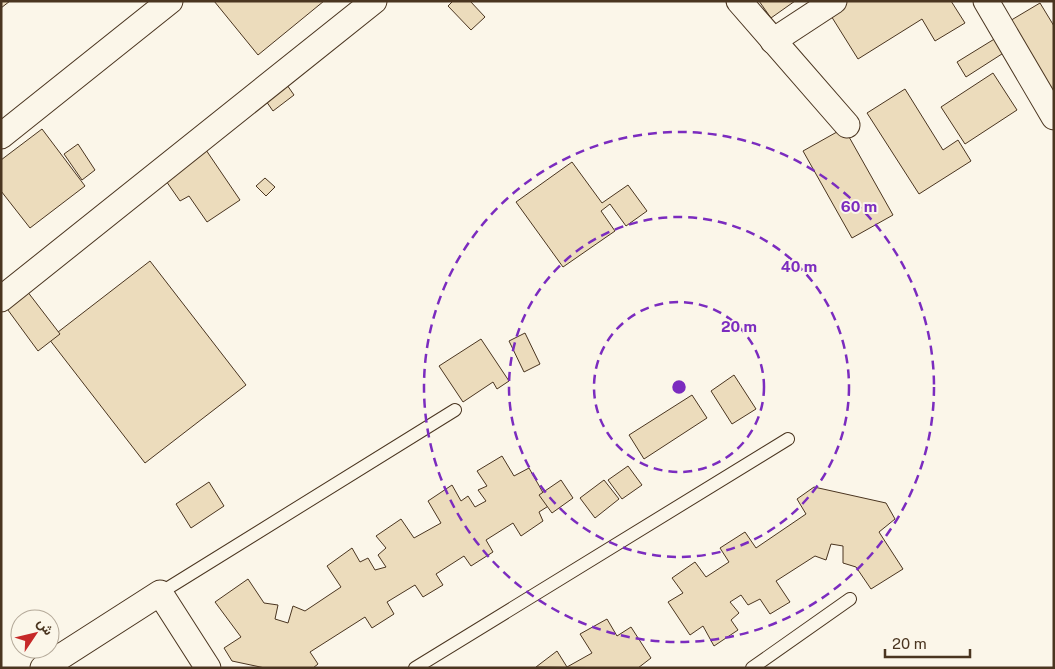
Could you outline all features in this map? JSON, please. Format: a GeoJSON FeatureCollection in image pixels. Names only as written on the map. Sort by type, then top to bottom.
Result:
{"type":"FeatureCollection","features":[{"type":"Feature","properties":{"kind":"street"},"geometry":{"type":"LineString","coordinates":[[1,136],[170,1]]}},
{"type":"Feature","properties":{"kind":"street"},"geometry":{"type":"LineString","coordinates":[[1,299],[374,1]]}},
{"type":"Feature","properties":{"kind":"street"},"geometry":{"type":"LineString","coordinates":[[738,1],[847,125]]}},
{"type":"Feature","properties":{"kind":"street"},"geometry":{"type":"LineString","coordinates":[[773,41],[834,1]]}},
{"type":"Feature","properties":{"kind":"street"},"geometry":{"type":"LineString","coordinates":[[986,1],[1054,117]]}},
{"type":"Feature","properties":{"kind":"street"},"geometry":{"type":"LineString","coordinates":[[43,668],[160,593],[208,668]]}},
{"type":"Feature","properties":{"kind":"lane"},"geometry":{"type":"LineString","coordinates":[[160,593],[455,410]]}},
{"type":"Feature","properties":{"kind":"lane"},"geometry":{"type":"LineString","coordinates":[[415,668],[788,438]]}},
{"type":"Feature","properties":{"kind":"lane"},"geometry":{"type":"LineString","coordinates":[[752,668],[850,599]]}},
{"type":"Feature","properties":{"kind":"building"},"geometry":{"type":"Polygon","coordinates":[[[1,1],[10,1],[1,8],[1,1]]]}},
{"type":"Feature","properties":{"kind":"building"},"geometry":{"type":"Polygon","coordinates":[[[214,1],[324,1],[258,55],[214,1]]]}},
{"type":"Feature","properties":{"kind":"building"},"geometry":{"type":"Polygon","coordinates":[[[453,1],[470,1],[485,17],[471,30],[448,6],[453,1]]]}},
{"type":"Feature","properties":{"kind":"building"},"geometry":{"type":"Polygon","coordinates":[[[759,1],[795,1],[771,18],[759,1]]]}},
{"type":"Feature","properties":{"kind":"building"},"geometry":{"type":"Polygon","coordinates":[[[843,1],[951,1],[965,23],[935,41],[922,19],[858,59],[828,11],[843,1]]]}},
{"type":"Feature","properties":{"kind":"building"},"geometry":{"type":"Polygon","coordinates":[[[1040,3],[1054,26],[1054,89],[1045,94],[1003,25],[1040,3]]]}},
{"type":"Feature","properties":{"kind":"building"},"geometry":{"type":"Polygon","coordinates":[[[996,38],[1005,52],[966,77],[957,62],[996,38]]]}},
{"type":"Feature","properties":{"kind":"building"},"geometry":{"type":"Polygon","coordinates":[[[993,73],[1017,110],[965,144],[941,107],[993,73]]]}},
{"type":"Feature","properties":{"kind":"building"},"geometry":{"type":"Polygon","coordinates":[[[287,85],[294,95],[273,111],[266,101],[287,85]]]}},
{"type":"Feature","properties":{"kind":"building"},"geometry":{"type":"Polygon","coordinates":[[[905,89],[943,150],[958,140],[971,161],[919,194],[867,113],[905,89]]]}},
{"type":"Feature","properties":{"kind":"building"},"geometry":{"type":"Polygon","coordinates":[[[844,128],[893,215],[852,238],[803,151],[844,128]]]}},
{"type":"Feature","properties":{"kind":"building"},"geometry":{"type":"Polygon","coordinates":[[[42,129],[85,186],[30,228],[1,191],[1,160],[42,129]]]}},
{"type":"Feature","properties":{"kind":"building"},"geometry":{"type":"Polygon","coordinates":[[[78,144],[95,170],[82,180],[64,154],[78,144]]]}},
{"type":"Feature","properties":{"kind":"building"},"geometry":{"type":"Polygon","coordinates":[[[206,150],[240,200],[207,222],[189,196],[180,201],[164,178],[206,150]]]}},
{"type":"Feature","properties":{"kind":"building"},"geometry":{"type":"Polygon","coordinates":[[[572,162],[602,203],[628,185],[647,211],[626,226],[610,204],[601,211],[615,231],[563,267],[516,202],[572,162]]]}},
{"type":"Feature","properties":{"kind":"building"},"geometry":{"type":"Polygon","coordinates":[[[265,178],[275,187],[266,196],[256,186],[265,178]]]}},
{"type":"Feature","properties":{"kind":"building"},"geometry":{"type":"Polygon","coordinates":[[[150,261],[246,385],[145,463],[49,339],[150,261]]]}},
{"type":"Feature","properties":{"kind":"building"},"geometry":{"type":"Polygon","coordinates":[[[27,291],[60,334],[38,351],[5,306],[27,291]]]}},
{"type":"Feature","properties":{"kind":"building"},"geometry":{"type":"Polygon","coordinates":[[[525,333],[540,364],[524,372],[509,341],[525,333]]]}},
{"type":"Feature","properties":{"kind":"building"},"geometry":{"type":"Polygon","coordinates":[[[481,339],[509,381],[497,389],[493,382],[463,402],[439,366],[481,339]]]}},
{"type":"Feature","properties":{"kind":"building"},"geometry":{"type":"Polygon","coordinates":[[[734,375],[756,409],[732,424],[711,391],[734,375]]]}},
{"type":"Feature","properties":{"kind":"building"},"geometry":{"type":"Polygon","coordinates":[[[692,395],[707,418],[644,459],[629,435],[692,395]]]}},
{"type":"Feature","properties":{"kind":"building"},"geometry":{"type":"Polygon","coordinates":[[[502,456],[514,476],[529,468],[550,505],[539,512],[543,521],[521,536],[513,523],[486,540],[493,552],[471,566],[464,556],[436,574],[443,585],[423,597],[415,585],[387,602],[394,614],[372,628],[365,617],[310,652],[318,664],[313,668],[265,668],[232,661],[224,648],[241,637],[215,602],[248,579],[264,603],[278,605],[275,619],[288,623],[293,606],[305,611],[341,587],[327,566],[352,548],[360,562],[368,558],[375,570],[386,567],[378,555],[386,548],[376,536],[401,519],[414,538],[441,523],[428,501],[452,485],[461,501],[468,496],[475,507],[486,501],[478,490],[487,486],[477,471],[502,456]]]}},
{"type":"Feature","properties":{"kind":"building"},"geometry":{"type":"Polygon","coordinates":[[[628,466],[642,485],[622,499],[608,480],[628,466]]]}},
{"type":"Feature","properties":{"kind":"building"},"geometry":{"type":"Polygon","coordinates":[[[561,480],[573,498],[552,513],[539,495],[561,480]]]}},
{"type":"Feature","properties":{"kind":"building"},"geometry":{"type":"Polygon","coordinates":[[[604,480],[619,499],[595,518],[580,498],[604,480]]]}},
{"type":"Feature","properties":{"kind":"building"},"geometry":{"type":"Polygon","coordinates":[[[209,482],[224,506],[191,528],[176,504],[209,482]]]}},
{"type":"Feature","properties":{"kind":"building"},"geometry":{"type":"Polygon","coordinates":[[[814,487],[886,503],[895,519],[879,532],[903,569],[871,589],[856,567],[843,563],[843,546],[831,544],[826,560],[815,556],[776,581],[790,602],[770,614],[760,599],[748,605],[741,595],[730,602],[739,613],[731,620],[738,630],[714,646],[703,626],[690,635],[668,602],[683,593],[672,578],[695,562],[706,577],[729,562],[720,548],[745,532],[756,548],[806,514],[797,499],[814,487]]]}},
{"type":"Feature","properties":{"kind":"building"},"geometry":{"type":"Polygon","coordinates":[[[607,619],[617,636],[631,627],[651,658],[638,668],[536,667],[557,651],[567,667],[592,653],[580,634],[607,619]]]}}]}
